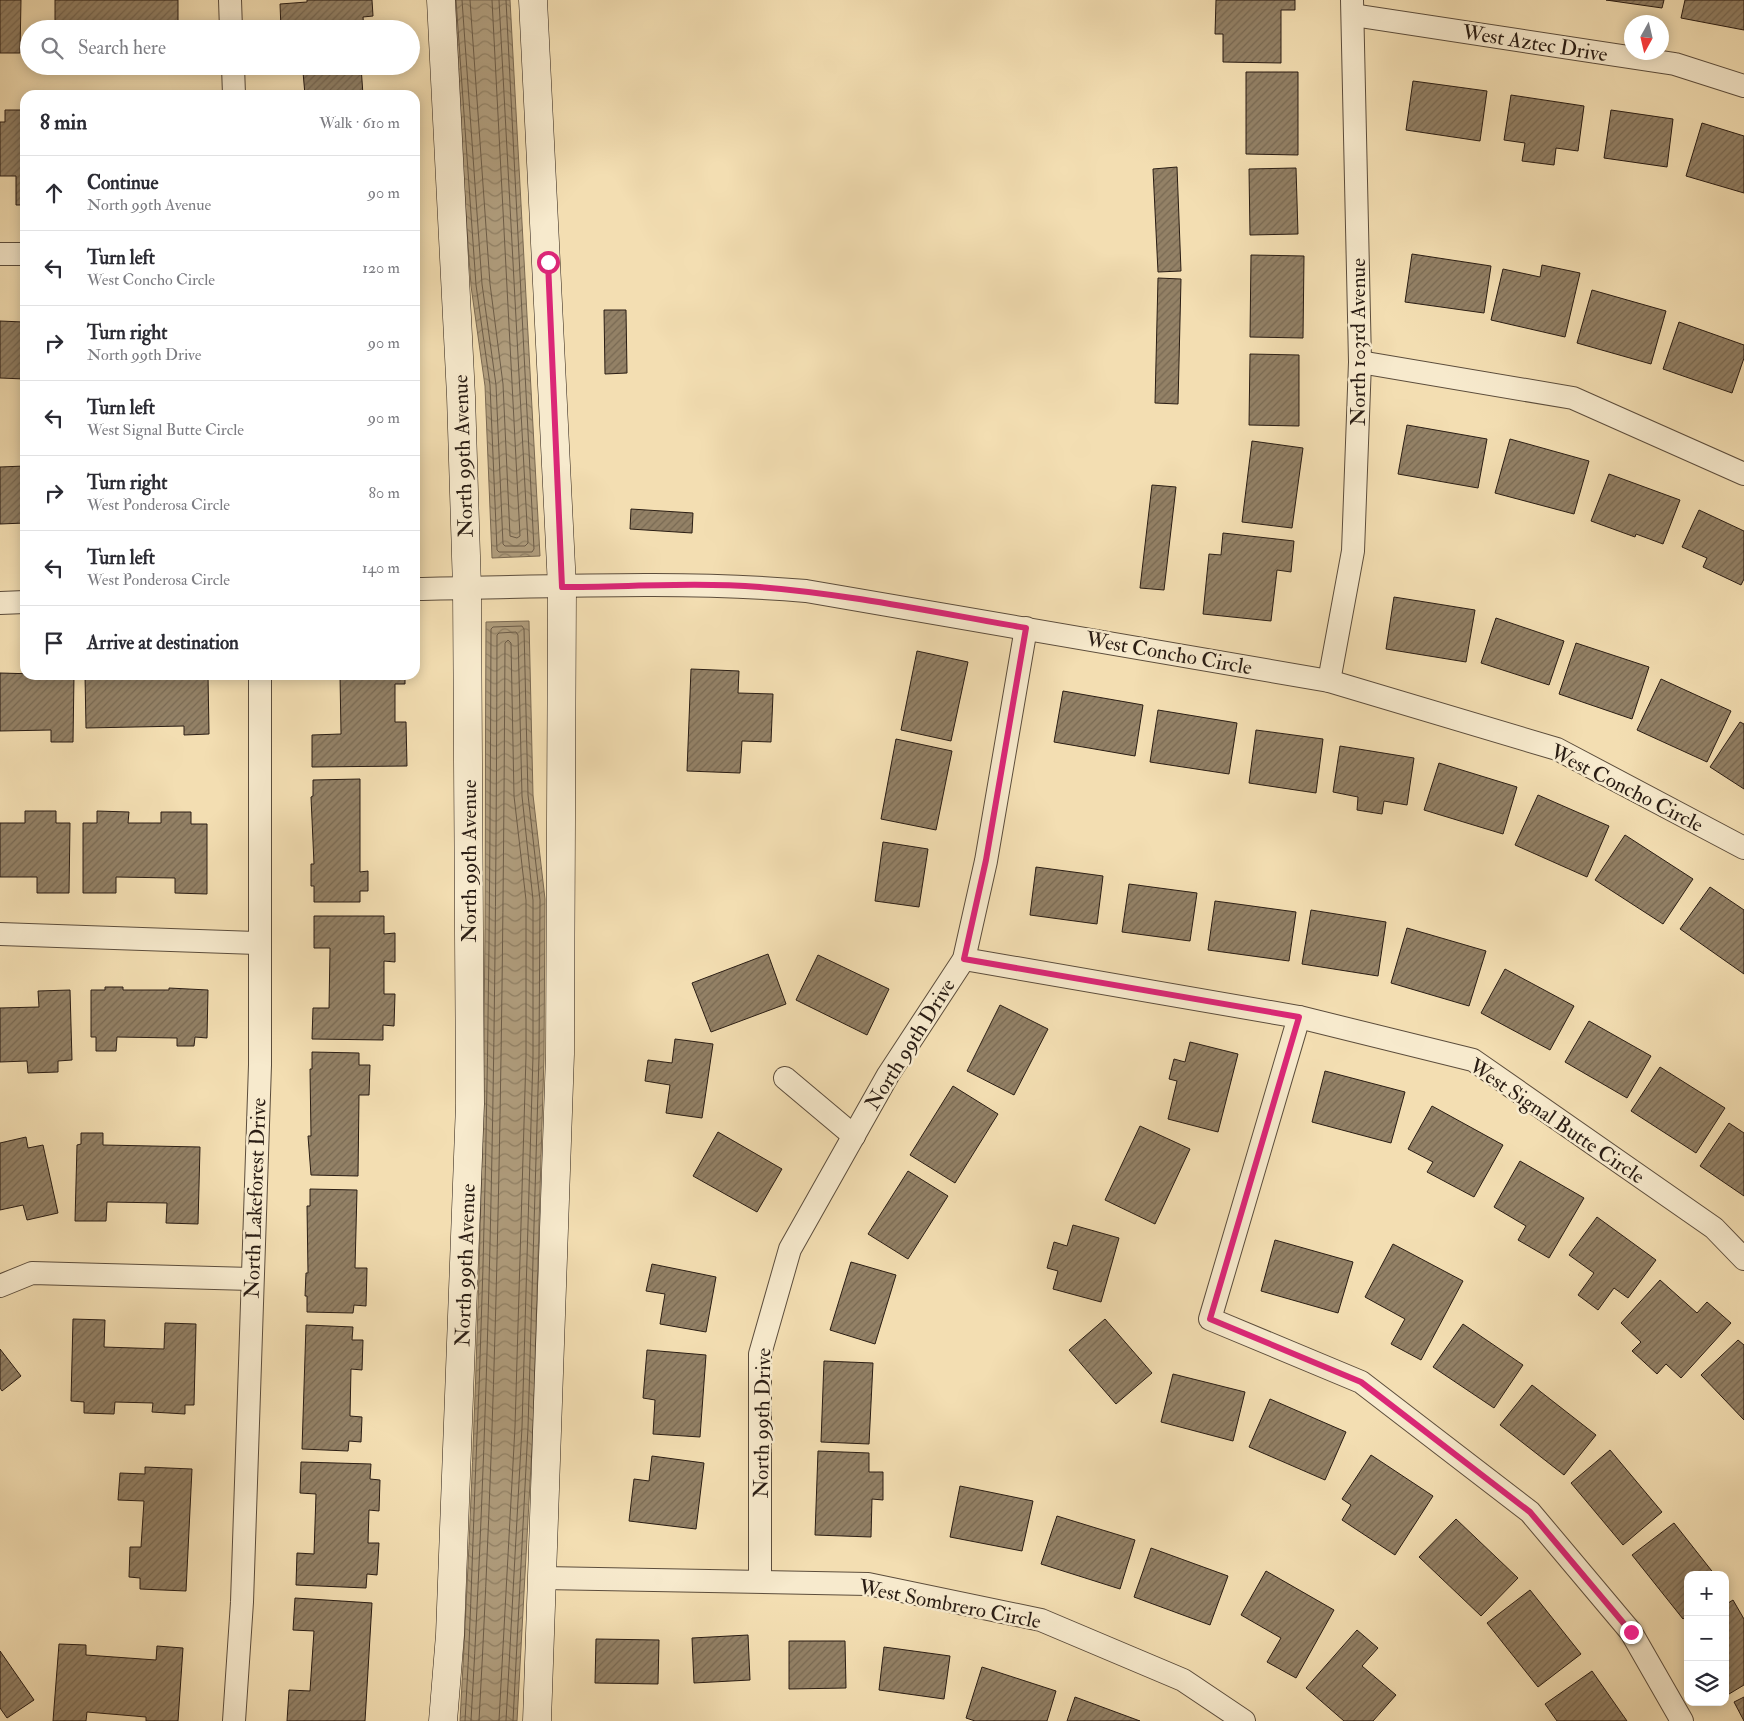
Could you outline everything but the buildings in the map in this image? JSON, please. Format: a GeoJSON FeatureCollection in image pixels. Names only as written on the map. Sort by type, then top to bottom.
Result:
{"type":"FeatureCollection","features":[{"type":"Feature","properties":{"kind":"main road","name":"North 99th Avenue"},"geometry":{"type":"LineString","coordinates":[[441,0],[461,386],[467,588],[470,1104],[450,1625],[443,1721]]}},
{"type":"Feature","properties":{"kind":"main road"},"geometry":{"type":"LineString","coordinates":[[533,0],[562,587],[560,1054],[537,1721]]}},
{"type":"Feature","properties":{"kind":"street"},"geometry":{"type":"LineString","coordinates":[[230,0],[231,20]]}},
{"type":"Feature","properties":{"kind":"street","name":"West Aztec Drive"},"geometry":{"type":"LineString","coordinates":[[1353,8],[1675,64],[1744,86]]}},
{"type":"Feature","properties":{"kind":"street","name":"North 103rd Avenue"},"geometry":{"type":"LineString","coordinates":[[1329,682],[1354,551],[1360,362],[1353,8]]}},
{"type":"Feature","properties":{"kind":"street"},"geometry":{"type":"LineString","coordinates":[[233,75],[234,90]]}},
{"type":"Feature","properties":{"kind":"street"},"geometry":{"type":"LineString","coordinates":[[0,254],[20,254]]}},
{"type":"Feature","properties":{"kind":"street"},"geometry":{"type":"LineString","coordinates":[[1360,362],[1573,398],[1744,474]]}},
{"type":"Feature","properties":{"kind":"street","name":"West Concho Circle"},"geometry":{"type":"LineString","coordinates":[[420,589],[692,586],[796,590],[1026,628],[1329,682],[1556,749],[1744,848]]}},
{"type":"Feature","properties":{"kind":"street"},"geometry":{"type":"LineString","coordinates":[[0,603],[20,602]]}},
{"type":"Feature","properties":{"kind":"street","name":"North 99th Drive"},"geometry":{"type":"LineString","coordinates":[[760,1581],[760,1354],[790,1249],[888,1075],[964,959],[986,860],[1026,628]]}},
{"type":"Feature","properties":{"kind":"street","name":"North Lakeforest Drive"},"geometry":{"type":"LineString","coordinates":[[234,1721],[242,1602],[260,1066],[260,680]]}},
{"type":"Feature","properties":{"kind":"street"},"geometry":{"type":"LineString","coordinates":[[0,934],[259,943]]}},
{"type":"Feature","properties":{"kind":"street","name":"West Signal Butte Circle"},"geometry":{"type":"LineString","coordinates":[[964,959],[1299,1017],[1473,1060],[1714,1228],[1744,1259]]}},
{"type":"Feature","properties":{"kind":"street"},"geometry":{"type":"LineString","coordinates":[[1299,1017],[1210,1319],[1361,1382],[1530,1512],[1631,1632],[1682,1721]]}},
{"type":"Feature","properties":{"kind":"street","name":"North 99th Drive"},"geometry":{"type":"LineString","coordinates":[[785,1078],[854,1136]]}},
{"type":"Feature","properties":{"kind":"street"},"geometry":{"type":"LineString","coordinates":[[0,1286],[32,1273],[252,1279]]}},
{"type":"Feature","properties":{"kind":"street","name":"West Sombrero Circle"},"geometry":{"type":"LineString","coordinates":[[543,1578],[868,1584],[1041,1620],[1183,1680],[1244,1721]]}},
{"type":"Feature","properties":{"kind":"water"},"geometry":{"type":"Polygon","coordinates":[[[451,0],[510,0],[540,556],[492,558],[485,386],[471,286],[451,0]]]}},
{"type":"Feature","properties":{"kind":"water"},"geometry":{"type":"Polygon","coordinates":[[[529,621],[533,795],[545,899],[544,1057],[533,1428],[517,1721],[460,1721],[473,1462],[479,1290],[485,980],[486,622],[529,621]]]}},
{"type":"Feature","properties":{"kind":"route"},"geometry":{"type":"LineString","coordinates":[[548,262],[562,587],[757,587],[806,591],[1026,628],[986,860],[964,959],[1299,1017],[1210,1319],[1361,1382],[1530,1512],[1631,1632]]}}]}
